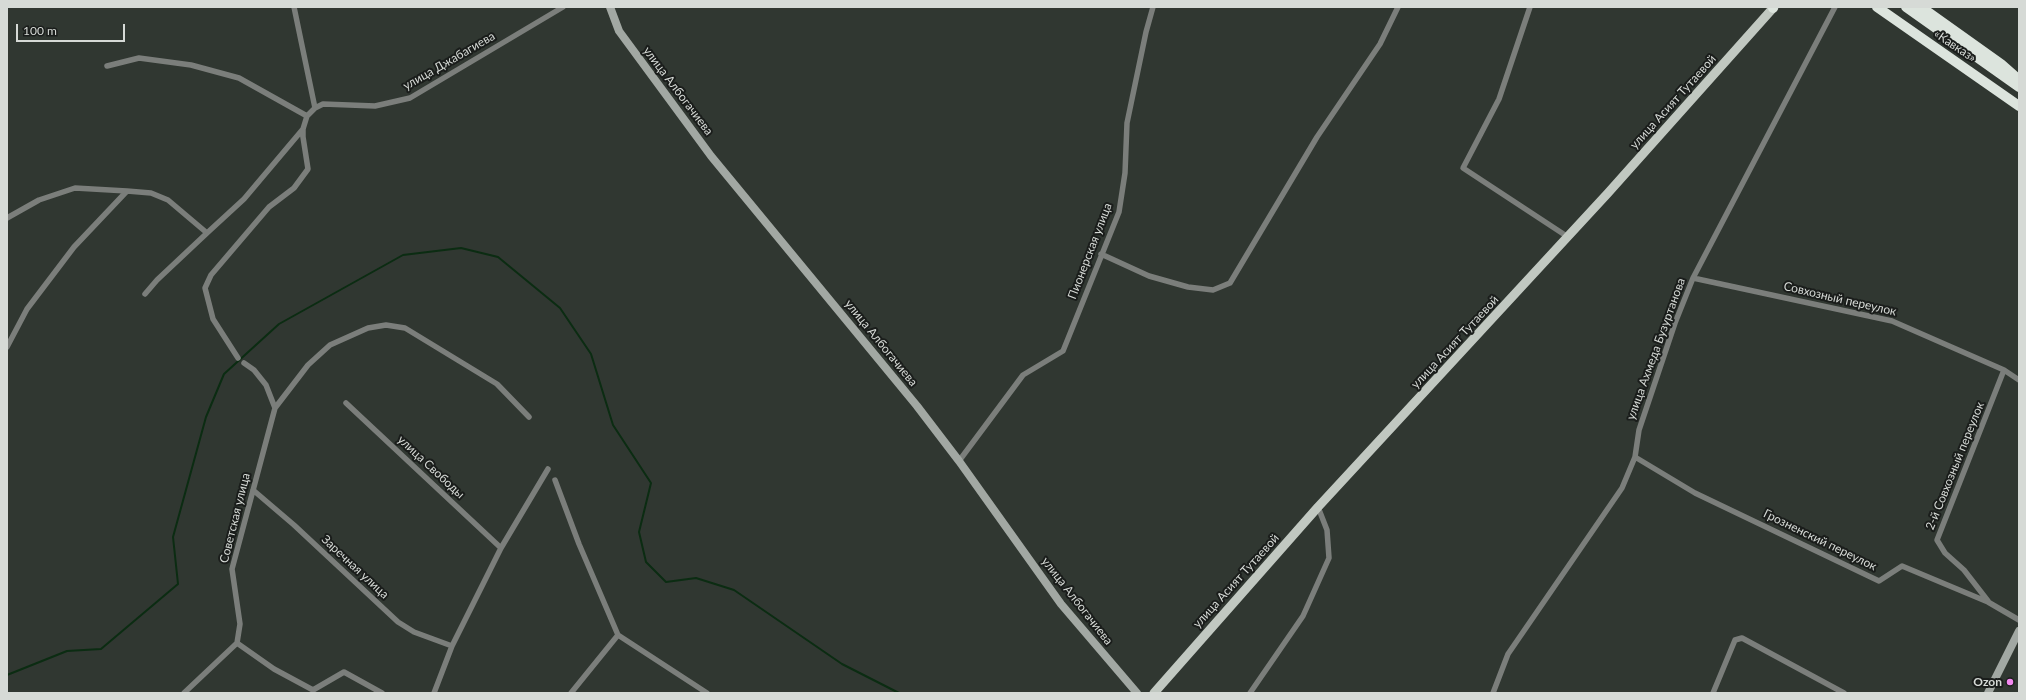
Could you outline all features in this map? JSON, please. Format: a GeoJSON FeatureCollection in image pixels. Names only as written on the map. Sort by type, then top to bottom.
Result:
{"type":"FeatureCollection","features":[{"type":"Feature","properties":{"kind":"highway","name":"«Кавказ»"},"geometry":{"type":"LineString","coordinates":[[1877,7],[2019,106]]}},
{"type":"Feature","properties":{"kind":"highway","name":"«Кавказ»"},"geometry":{"type":"LineString","coordinates":[[1888,7],[1994,75],[2019,87]]}},
{"type":"Feature","properties":{"kind":"highway","name":"«Кавказ»"},"geometry":{"type":"LineString","coordinates":[[1906,7],[1994,75],[2019,103]]}},
{"type":"Feature","properties":{"kind":"highway"},"geometry":{"type":"LineString","coordinates":[[1921,7],[2001,64],[2019,81]]}},
{"type":"Feature","properties":{"kind":"main road","name":"улица Асият Тутаевой"},"geometry":{"type":"LineString","coordinates":[[1154,693],[1318,507],[1568,237],[1773,7]]}},
{"type":"Feature","properties":{"kind":"street"},"geometry":{"type":"LineString","coordinates":[[145,294],[157,280],[244,199],[303,129],[307,116],[315,108],[294,7]]}},
{"type":"Feature","properties":{"kind":"street","name":"улица Джабагиева"},"geometry":{"type":"LineString","coordinates":[[315,108],[323,104],[375,106],[410,98],[563,7]]}},
{"type":"Feature","properties":{"kind":"street","name":"улица Албогачиева"},"geometry":{"type":"LineString","coordinates":[[610,7],[619,31],[711,156],[917,406],[959,461],[1061,604],[1137,693]]}},
{"type":"Feature","properties":{"kind":"street","name":"Пионерская улица"},"geometry":{"type":"LineString","coordinates":[[959,461],[1022,375],[1063,350],[1119,212],[1125,173],[1127,123],[1146,32],[1153,7]]}},
{"type":"Feature","properties":{"kind":"street"},"geometry":{"type":"LineString","coordinates":[[1101,254],[1150,276],[1188,287],[1213,290],[1230,282],[1317,137],[1380,44],[1398,7]]}},
{"type":"Feature","properties":{"kind":"street"},"geometry":{"type":"LineString","coordinates":[[1530,7],[1499,99],[1462,168],[1568,237]]}},
{"type":"Feature","properties":{"kind":"street","name":"улица Ахмеда Бузуртанова"},"geometry":{"type":"LineString","coordinates":[[1493,693],[1508,654],[1622,488],[1635,457],[1639,430],[1675,323],[1693,278],[1835,7]]}},
{"type":"Feature","properties":{"kind":"street"},"geometry":{"type":"LineString","coordinates":[[107,66],[139,58],[191,65],[239,78],[307,116]]}},
{"type":"Feature","properties":{"kind":"street"},"geometry":{"type":"LineString","coordinates":[[238,358],[213,319],[205,288],[211,275],[269,207],[294,188],[308,169],[303,129]]}},
{"type":"Feature","properties":{"kind":"street"},"geometry":{"type":"LineString","coordinates":[[7,218],[39,200],[75,188],[127,192],[151,194],[168,200],[207,234]]}},
{"type":"Feature","properties":{"kind":"street"},"geometry":{"type":"LineString","coordinates":[[7,347],[27,309],[74,247],[127,192]]}},
{"type":"Feature","properties":{"kind":"street","name":"Совхозный переулок"},"geometry":{"type":"LineString","coordinates":[[1693,278],[1892,321],[2004,370],[2019,380]]}},
{"type":"Feature","properties":{"kind":"street"},"geometry":{"type":"LineString","coordinates":[[275,408],[308,365],[330,345],[368,328],[386,325],[405,328],[496,384],[529,417]]}},
{"type":"Feature","properties":{"kind":"street"},"geometry":{"type":"LineString","coordinates":[[244,363],[259,375],[266,385],[275,408]]}},
{"type":"Feature","properties":{"kind":"street","name":"2-й Совхозный переулок"},"geometry":{"type":"LineString","coordinates":[[1988,602],[1964,570],[1945,552],[1937,540],[2004,370]]}},
{"type":"Feature","properties":{"kind":"street","name":"улица Свободы"},"geometry":{"type":"LineString","coordinates":[[346,403],[501,548]]}},
{"type":"Feature","properties":{"kind":"street","name":"Советская улица"},"geometry":{"type":"LineString","coordinates":[[237,643],[240,624],[232,569],[275,408]]}},
{"type":"Feature","properties":{"kind":"street","name":"Грозненский переулок"},"geometry":{"type":"LineString","coordinates":[[1635,457],[1695,493],[1879,581],[1902,566],[1988,602],[2019,620]]}},
{"type":"Feature","properties":{"kind":"street"},"geometry":{"type":"LineString","coordinates":[[434,693],[452,646],[501,548],[548,469]]}},
{"type":"Feature","properties":{"kind":"street"},"geometry":{"type":"LineString","coordinates":[[555,480],[579,544],[618,636],[707,693]]}},
{"type":"Feature","properties":{"kind":"street","name":"Заречная улица"},"geometry":{"type":"LineString","coordinates":[[253,490],[294,525],[398,622],[414,632],[452,646]]}},
{"type":"Feature","properties":{"kind":"street"},"geometry":{"type":"LineString","coordinates":[[1250,693],[1303,616],[1329,558],[1327,530],[1318,507]]}},
{"type":"Feature","properties":{"kind":"street"},"geometry":{"type":"LineString","coordinates":[[1988,693],[2019,631]]}},
{"type":"Feature","properties":{"kind":"street"},"geometry":{"type":"LineString","coordinates":[[571,693],[618,636]]}},
{"type":"Feature","properties":{"kind":"street"},"geometry":{"type":"LineString","coordinates":[[1713,693],[1735,640],[1742,638],[1844,693]]}},
{"type":"Feature","properties":{"kind":"street"},"geometry":{"type":"LineString","coordinates":[[184,693],[237,643],[274,669],[313,690],[328,683],[344,672],[382,693]]}},
{"type":"Feature","properties":{"kind":"waterway"},"geometry":{"type":"LineString","coordinates":[[7,675],[67,651],[101,649],[178,584],[173,537],[206,417],[224,374],[279,324],[403,255],[461,248],[498,257],[560,308],[591,354],[613,425],[651,483],[639,532],[646,562],[666,582],[696,578],[734,590],[842,664],[899,693]]}},
{"type":"Feature","properties":{"kind":"place","name":"Ozon"},"geometry":{"type":"Point","coordinates":[2010,682]}}]}
